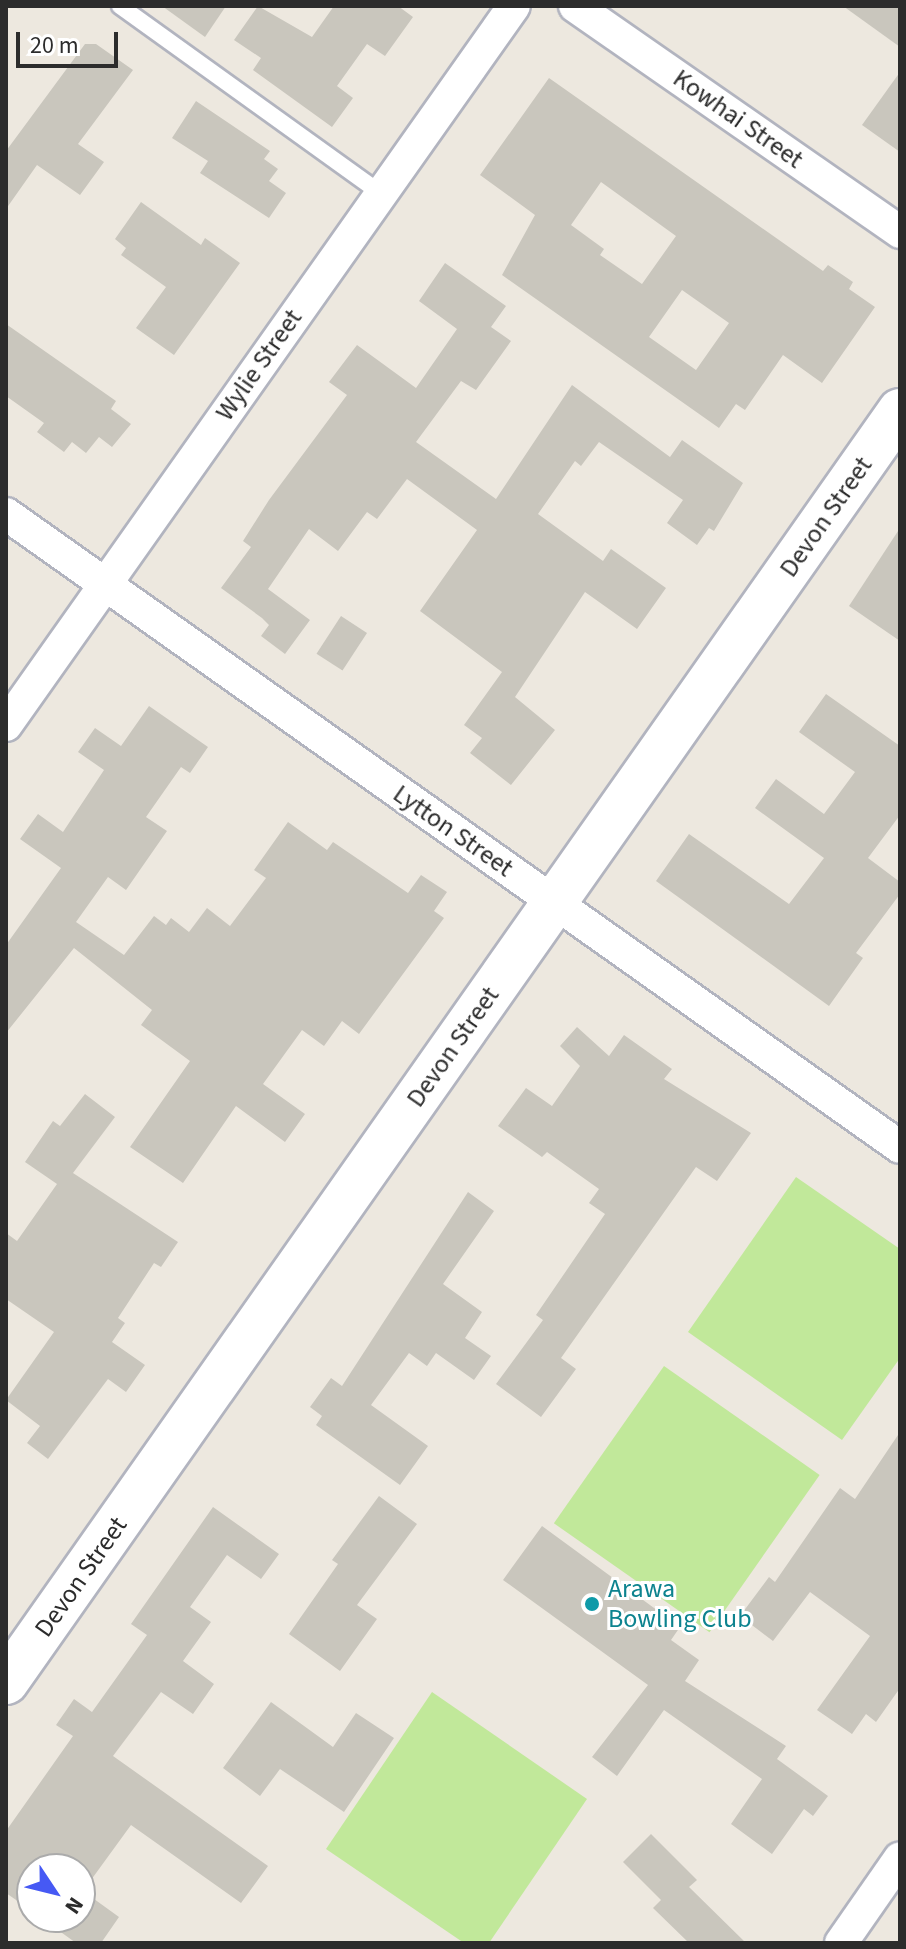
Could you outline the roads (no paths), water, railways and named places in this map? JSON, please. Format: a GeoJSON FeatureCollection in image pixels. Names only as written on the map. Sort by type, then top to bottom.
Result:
{"type":"FeatureCollection","features":[{"type":"Feature","properties":{"kind":"main road","name":"Devon Street"},"geometry":{"type":"LineString","coordinates":[[6,1682],[900,411]]}},
{"type":"Feature","properties":{"kind":"street","name":"Wylie Street"},"geometry":{"type":"LineString","coordinates":[[6,725],[379,192],[514,6]]}},
{"type":"Feature","properties":{"kind":"street","name":"Kowhai Street"},"geometry":{"type":"LineString","coordinates":[[575,6],[900,232]]}},
{"type":"Feature","properties":{"kind":"street","name":"Lytton Street"},"geometry":{"type":"LineString","coordinates":[[6,514],[900,1147]]}},
{"type":"Feature","properties":{"kind":"street"},"geometry":{"type":"LineString","coordinates":[[841,1943],[900,1858]]}},
{"type":"Feature","properties":{"kind":"lane"},"geometry":{"type":"LineString","coordinates":[[120,6],[379,192]]}},
{"type":"Feature","properties":{"kind":"place","name":"Arawa Bowling Club"},"geometry":{"type":"Point","coordinates":[592,1604]}}]}
